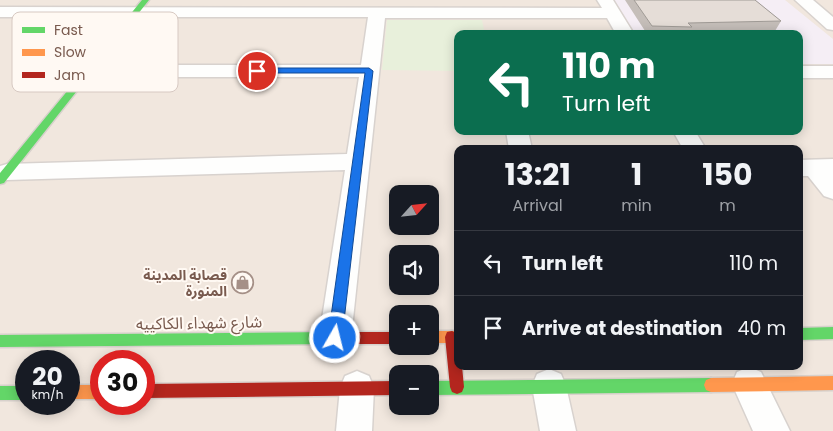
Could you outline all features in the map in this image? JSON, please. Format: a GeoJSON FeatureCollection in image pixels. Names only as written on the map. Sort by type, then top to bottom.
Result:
{"type":"FeatureCollection","features":[{"type":"Feature","properties":{"kind":"main road"},"geometry":{"type":"LineString","coordinates":[[3,176],[72,92]]}},
{"type":"Feature","properties":{"kind":"main road"},"geometry":{"type":"LineString","coordinates":[[439,337],[454,337]]}},
{"type":"Feature","properties":{"kind":"main road","name":"شارع شهداء الكاكييه"},"geometry":{"type":"LineString","coordinates":[[0,341],[389,338]]}},
{"type":"Feature","properties":{"kind":"main road"},"geometry":{"type":"LineString","coordinates":[[456,370],[457,387]]}},
{"type":"Feature","properties":{"kind":"main road"},"geometry":{"type":"LineString","coordinates":[[439,388],[833,383]]}},
{"type":"Feature","properties":{"kind":"main road"},"geometry":{"type":"LineString","coordinates":[[155,391],[389,388]]}},
{"type":"Feature","properties":{"kind":"main road"},"geometry":{"type":"LineString","coordinates":[[0,393],[15,393]]}},
{"type":"Feature","properties":{"kind":"street"},"geometry":{"type":"LineString","coordinates":[[803,0],[833,24]]}},
{"type":"Feature","properties":{"kind":"street"},"geometry":{"type":"LineString","coordinates":[[50,12],[142,6],[260,6],[494,20],[608,6],[623,30]]}},
{"type":"Feature","properties":{"kind":"street"},"geometry":{"type":"LineString","coordinates":[[335,338],[377,12]]}},
{"type":"Feature","properties":{"kind":"street"},"geometry":{"type":"LineString","coordinates":[[178,71],[369,71]]}},
{"type":"Feature","properties":{"kind":"street"},"geometry":{"type":"LineString","coordinates":[[803,72],[833,72]]}},
{"type":"Feature","properties":{"kind":"street"},"geometry":{"type":"LineString","coordinates":[[3,176],[358,162]]}},
{"type":"Feature","properties":{"kind":"street"},"geometry":{"type":"LineString","coordinates":[[816,168],[833,190]]}},
{"type":"Feature","properties":{"kind":"street"},"geometry":{"type":"LineString","coordinates":[[749,384],[772,431]]}},
{"type":"Feature","properties":{"kind":"street"},"geometry":{"type":"LineString","coordinates":[[549,386],[558,431]]}},
{"type":"Feature","properties":{"kind":"street"},"geometry":{"type":"LineString","coordinates":[[354,431],[357,388]]}},
{"type":"Feature","properties":{"kind":"shaded area"},"geometry":{"type":"Polygon","coordinates":[[[0,0],[833,0],[833,431],[0,431],[0,0]]]}},
{"type":"Feature","properties":{"kind":"shaded area"},"geometry":{"type":"Polygon","coordinates":[[[614,0],[785,0],[833,39],[833,64],[803,64],[803,30],[632,30],[614,0]]]}},
{"type":"Feature","properties":{"kind":"green space"},"geometry":{"type":"Polygon","coordinates":[[[387,20],[482,20],[484,30],[454,30],[454,71],[382,70],[387,20]]]}},
{"type":"Feature","properties":{"kind":"building"},"geometry":{"type":"Polygon","coordinates":[[[634,0],[755,0],[781,21],[688,23],[692,27],[652,26],[634,0]]]}},
{"type":"Feature","properties":{"kind":"traffic: fast"},"geometry":{"type":"LineString","coordinates":[[136,12],[146,0]]}},
{"type":"Feature","properties":{"kind":"traffic: fast"},"geometry":{"type":"LineString","coordinates":[[0,180],[71,92]]}},
{"type":"Feature","properties":{"kind":"traffic: fast"},"geometry":{"type":"LineString","coordinates":[[803,334],[833,333]]}},
{"type":"Feature","properties":{"kind":"traffic: fast"},"geometry":{"type":"LineString","coordinates":[[0,341],[333,338]]}},
{"type":"Feature","properties":{"kind":"traffic: fast"},"geometry":{"type":"LineString","coordinates":[[439,388],[711,385]]}},
{"type":"Feature","properties":{"kind":"traffic: fast"},"geometry":{"type":"LineString","coordinates":[[0,393],[15,393]]}},
{"type":"Feature","properties":{"kind":"traffic: slow"},"geometry":{"type":"LineString","coordinates":[[439,337],[454,337]]}},
{"type":"Feature","properties":{"kind":"traffic: slow"},"geometry":{"type":"LineString","coordinates":[[711,385],[833,383]]}},
{"type":"Feature","properties":{"kind":"traffic: slow"},"geometry":{"type":"LineString","coordinates":[[80,392],[90,392]]}},
{"type":"Feature","properties":{"kind":"traffic: jam"},"geometry":{"type":"LineString","coordinates":[[452,337],[454,357]]}},
{"type":"Feature","properties":{"kind":"traffic: jam"},"geometry":{"type":"LineString","coordinates":[[333,338],[389,338]]}},
{"type":"Feature","properties":{"kind":"traffic: jam"},"geometry":{"type":"LineString","coordinates":[[455,370],[457,387]]}},
{"type":"Feature","properties":{"kind":"traffic: jam"},"geometry":{"type":"LineString","coordinates":[[155,391],[389,388]]}},
{"type":"Feature","properties":{"kind":"place","name":"قصابة المدينة المنورة"},"geometry":{"type":"Point","coordinates":[243,283]}},
{"type":"Feature","properties":{"kind":"route"},"geometry":{"type":"LineString","coordinates":[[257,71],[369,71],[335,338]]}}]}
